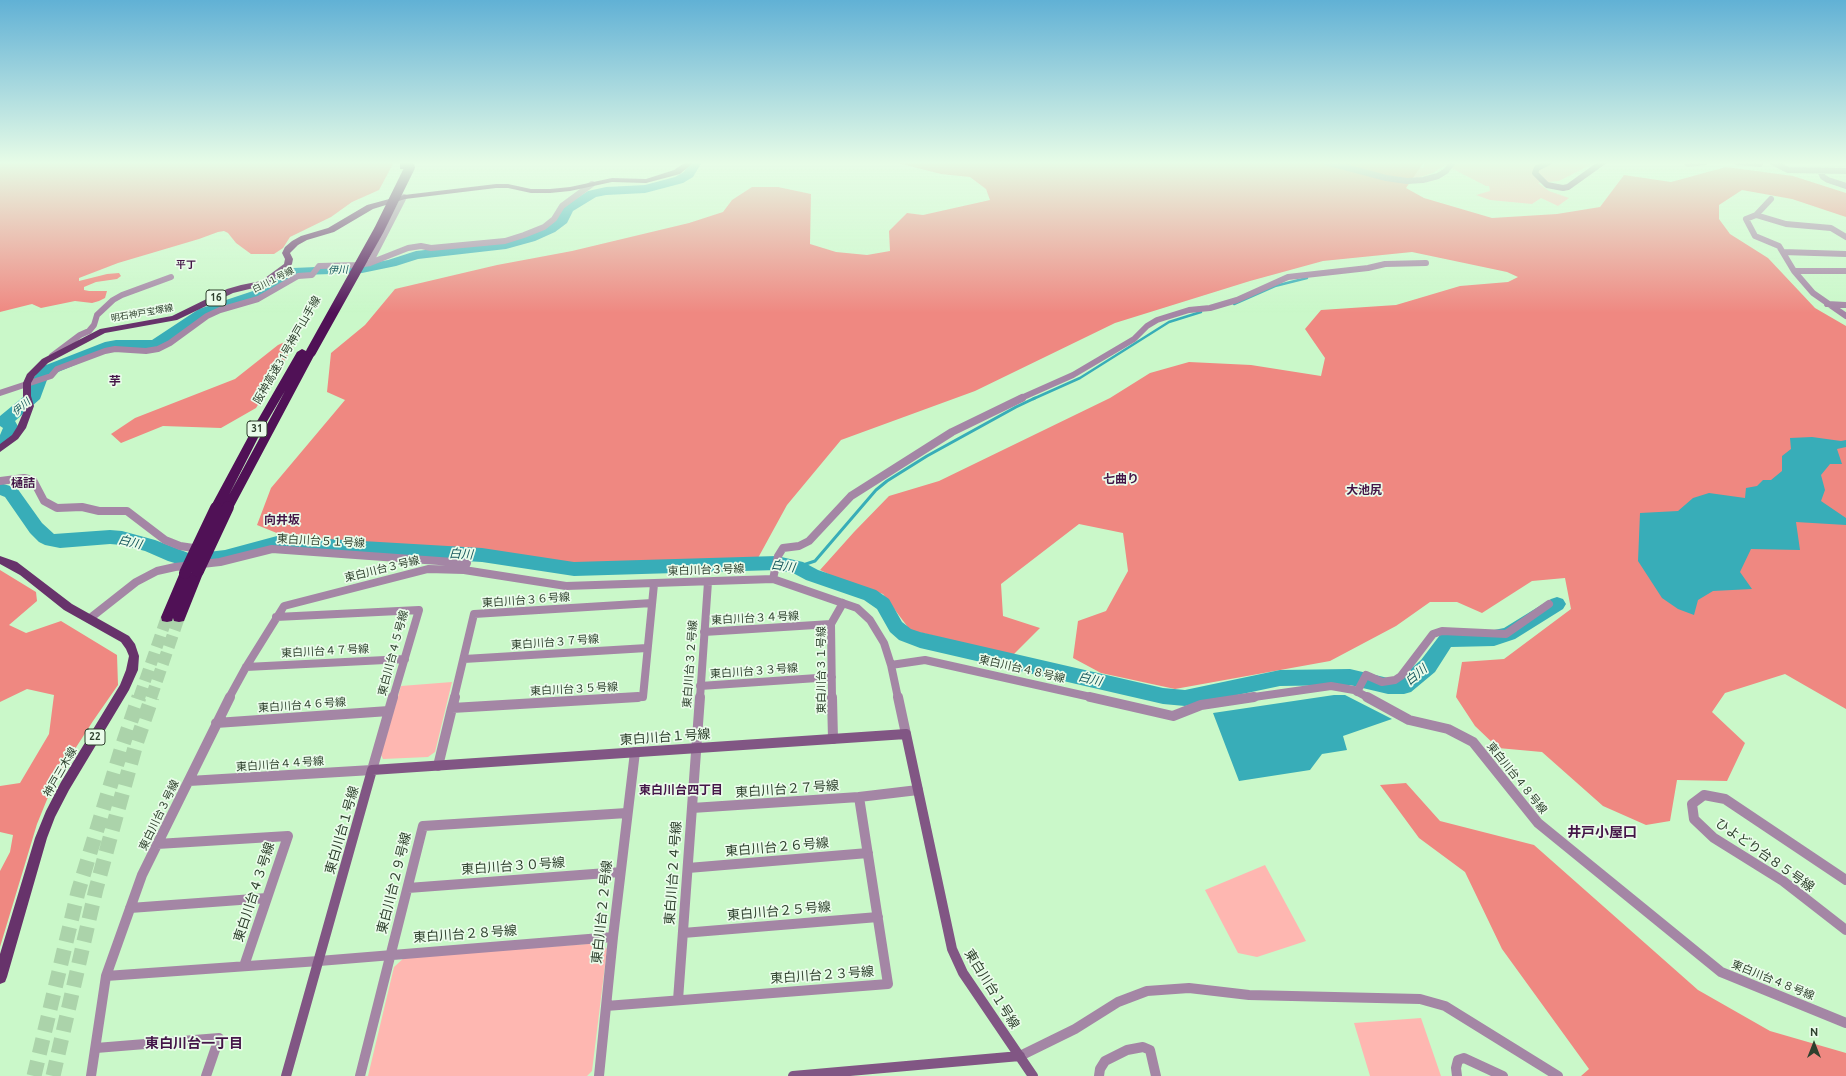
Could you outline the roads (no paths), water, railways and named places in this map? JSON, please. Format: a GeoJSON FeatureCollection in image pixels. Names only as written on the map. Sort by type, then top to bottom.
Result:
{"type":"FeatureCollection","features":[{"type":"Feature","properties":{"kind":"highway","name":"阪神高速31号神戸山手線"},"geometry":{"type":"LineString","coordinates":[[222,508],[201,567],[173,617],[184,573],[222,508],[306,352],[379,230],[387,212]]}},
{"type":"Feature","properties":{"kind":"main road","name":"明石神戸宝塚線"},"geometry":{"type":"LineString","coordinates":[[27,383],[31,374],[45,361],[103,331],[174,318],[230,291],[241,287],[263,283],[284,269],[288,264],[289,259],[286,253],[295,243],[304,238],[331,230],[361,212]]}},
{"type":"Feature","properties":{"kind":"main road"},"geometry":{"type":"LineString","coordinates":[[0,449],[15,437],[21,428],[30,406],[27,396],[27,383]]}},
{"type":"Feature","properties":{"kind":"main road","name":"神戸三木線"},"geometry":{"type":"LineString","coordinates":[[0,560],[13,565],[24,572],[68,607],[125,639],[131,647],[134,656],[132,670],[116,704],[65,786],[50,815],[41,838],[0,977]]}},
{"type":"Feature","properties":{"kind":"street"},"geometry":{"type":"LineString","coordinates":[[370,263],[396,212]]}},
{"type":"Feature","properties":{"kind":"street","name":"白川１号線"},"geometry":{"type":"LineString","coordinates":[[0,393],[51,376],[57,369],[105,351],[115,349],[146,351],[158,349],[207,316],[220,310],[258,299],[298,276],[312,275],[319,266],[359,265],[370,263],[408,248],[422,246],[430,248],[505,240],[524,235],[544,227],[554,219],[558,212]]}},
{"type":"Feature","properties":{"kind":"street"},"geometry":{"type":"LineString","coordinates":[[1759,212],[1756,215],[1746,218],[1752,232],[1756,236],[1779,246],[1794,271],[1813,293],[1846,316]]}},
{"type":"Feature","properties":{"kind":"street"},"geometry":{"type":"LineString","coordinates":[[1756,215],[1786,224],[1832,228],[1846,237]]}},
{"type":"Feature","properties":{"kind":"street"},"geometry":{"type":"LineString","coordinates":[[1783,252],[1846,254]]}},
{"type":"Feature","properties":{"kind":"street"},"geometry":{"type":"LineString","coordinates":[[773,579],[778,556],[783,548],[799,546],[809,541],[851,496],[925,448],[974,420],[1073,375],[1134,339],[1157,320],[1189,310],[1210,308],[1237,300],[1288,277],[1368,268],[1385,264],[1426,263]]}},
{"type":"Feature","properties":{"kind":"street"},"geometry":{"type":"LineString","coordinates":[[1794,271],[1846,271]]}},
{"type":"Feature","properties":{"kind":"street"},"geometry":{"type":"LineString","coordinates":[[45,361],[89,331],[94,325],[97,315],[113,300],[171,277]]}},
{"type":"Feature","properties":{"kind":"street"},"geometry":{"type":"LineString","coordinates":[[1827,304],[1846,304]]}},
{"type":"Feature","properties":{"kind":"street"},"geometry":{"type":"LineString","coordinates":[[0,481],[24,478],[33,480],[44,501],[58,508],[82,507],[99,511],[127,511],[164,540],[180,546],[211,551],[201,567],[157,571],[136,582],[89,619]]}},
{"type":"Feature","properties":{"kind":"street","name":"東白川台５１号線"},"geometry":{"type":"LineString","coordinates":[[201,567],[272,549],[387,556],[467,563],[464,570]]}},
{"type":"Feature","properties":{"kind":"street","name":"東白川台３号線"},"geometry":{"type":"LineString","coordinates":[[92,1076],[106,976],[142,875],[216,723],[246,668],[284,606],[428,569],[464,570],[566,586],[773,579],[857,608],[870,620],[884,643],[891,665],[906,734]]}},
{"type":"Feature","properties":{"kind":"street","name":"東白川台３２号線"},"geometry":{"type":"LineString","coordinates":[[696,748],[708,582]]}},
{"type":"Feature","properties":{"kind":"street","name":"東白川台３５号線"},"geometry":{"type":"LineString","coordinates":[[452,708],[643,697],[654,584]]}},
{"type":"Feature","properties":{"kind":"street","name":"東白川台３６号線"},"geometry":{"type":"LineString","coordinates":[[452,708],[474,614],[652,603]]}},
{"type":"Feature","properties":{"kind":"street","name":"東白川台３１号線"},"geometry":{"type":"LineString","coordinates":[[833,739],[831,624],[843,603]]}},
{"type":"Feature","properties":{"kind":"street"},"geometry":{"type":"LineString","coordinates":[[1357,692],[1366,675],[1382,682],[1395,680],[1401,676],[1433,634],[1442,631],[1506,634],[1548,604]]}},
{"type":"Feature","properties":{"kind":"street","name":"東白川台４５号線"},"geometry":{"type":"LineString","coordinates":[[276,617],[419,610],[372,770]]}},
{"type":"Feature","properties":{"kind":"street","name":"東白川台３４号線"},"geometry":{"type":"LineString","coordinates":[[704,632],[831,624]]}},
{"type":"Feature","properties":{"kind":"street","name":"東白川台３７号線"},"geometry":{"type":"LineString","coordinates":[[464,659],[647,648]]}},
{"type":"Feature","properties":{"kind":"street","name":"東白川台４７号線"},"geometry":{"type":"LineString","coordinates":[[246,668],[405,658]]}},
{"type":"Feature","properties":{"kind":"street","name":"東白川台４８号線"},"geometry":{"type":"LineString","coordinates":[[891,665],[925,660],[1173,716],[1201,705],[1331,686],[1357,692],[1409,720],[1448,729],[1473,742],[1538,823],[1721,972],[1846,1023]]}},
{"type":"Feature","properties":{"kind":"street","name":"東白川台３３号線"},"geometry":{"type":"LineString","coordinates":[[700,686],[832,678]]}},
{"type":"Feature","properties":{"kind":"street"},"geometry":{"type":"LineString","coordinates":[[438,766],[452,708]]}},
{"type":"Feature","properties":{"kind":"street","name":"東白川台４６号線"},"geometry":{"type":"LineString","coordinates":[[216,723],[389,712]]}},
{"type":"Feature","properties":{"kind":"street","name":"東白川台１号線"},"geometry":{"type":"LineString","coordinates":[[286,1076],[372,770],[906,734],[952,949],[964,973],[1033,1076]]}},
{"type":"Feature","properties":{"kind":"street","name":"東白川台２４号線"},"geometry":{"type":"LineString","coordinates":[[678,1000],[696,748]]}},
{"type":"Feature","properties":{"kind":"street","name":"東白川台２２号線"},"geometry":{"type":"LineString","coordinates":[[599,1076],[620,872],[635,752]]}},
{"type":"Feature","properties":{"kind":"street","name":"東白川台４４号線"},"geometry":{"type":"LineString","coordinates":[[189,781],[372,770]]}},
{"type":"Feature","properties":{"kind":"street"},"geometry":{"type":"LineString","coordinates":[[860,797],[918,790]]}},
{"type":"Feature","properties":{"kind":"street","name":"ひよどり台８５号線"},"geometry":{"type":"LineString","coordinates":[[1846,880],[1725,799],[1704,795],[1692,804],[1694,819],[1714,838],[1783,880],[1846,930]]}},
{"type":"Feature","properties":{"kind":"street","name":"東白川台２７号線"},"geometry":{"type":"LineString","coordinates":[[692,808],[860,797]]}},
{"type":"Feature","properties":{"kind":"street","name":"東白川台２３号線"},"geometry":{"type":"LineString","coordinates":[[606,1006],[888,984],[860,797]]}},
{"type":"Feature","properties":{"kind":"street","name":"東白川台２９号線"},"geometry":{"type":"LineString","coordinates":[[360,1076],[423,826],[627,813]]}},
{"type":"Feature","properties":{"kind":"street","name":"東白川台４３号線"},"geometry":{"type":"LineString","coordinates":[[158,844],[288,836],[244,966]]}},
{"type":"Feature","properties":{"kind":"street","name":"東白川台２６号線"},"geometry":{"type":"LineString","coordinates":[[688,868],[868,853]]}},
{"type":"Feature","properties":{"kind":"street","name":"東白川台３０号線"},"geometry":{"type":"LineString","coordinates":[[408,888],[620,872]]}},
{"type":"Feature","properties":{"kind":"street"},"geometry":{"type":"LineString","coordinates":[[130,908],[267,898]]}},
{"type":"Feature","properties":{"kind":"street","name":"東白川台２５号線"},"geometry":{"type":"LineString","coordinates":[[683,933],[878,917]]}},
{"type":"Feature","properties":{"kind":"street","name":"東白川台２８号線"},"geometry":{"type":"LineString","coordinates":[[106,976],[319,961],[613,937]]}},
{"type":"Feature","properties":{"kind":"street"},"geometry":{"type":"LineString","coordinates":[[792,1076],[1020,1056],[1075,1029],[1118,1002],[1148,991],[1189,988],[1249,995],[1420,999],[1444,1006],[1558,1076]]}},
{"type":"Feature","properties":{"kind":"street"},"geometry":{"type":"LineString","coordinates":[[96,1048],[219,1038],[206,1076]]}},
{"type":"Feature","properties":{"kind":"street"},"geometry":{"type":"LineString","coordinates":[[1099,1076],[1100,1069],[1105,1062],[1127,1050],[1143,1047],[1150,1050],[1156,1076]]}},
{"type":"Feature","properties":{"kind":"street"},"geometry":{"type":"LineString","coordinates":[[1457,1076],[1456,1068],[1458,1060],[1464,1058],[1504,1076]]}},
{"type":"Feature","properties":{"kind":"water"},"geometry":{"type":"Polygon","coordinates":[[[1812,437],[1841,441],[1846,440],[1846,447],[1837,449],[1842,464],[1830,464],[1821,475],[1825,490],[1821,501],[1846,518],[1846,525],[1796,522],[1800,550],[1751,549],[1740,572],[1752,589],[1713,591],[1698,600],[1694,615],[1678,609],[1662,598],[1638,561],[1640,513],[1678,511],[1693,498],[1709,493],[1745,498],[1746,488],[1757,486],[1763,480],[1771,480],[1782,471],[1782,456],[1791,449],[1790,438],[1812,437]]]}},
{"type":"Feature","properties":{"kind":"water"},"geometry":{"type":"Polygon","coordinates":[[[1334,695],[1345,695],[1392,719],[1343,736],[1347,750],[1322,754],[1310,770],[1239,781],[1213,713],[1334,695]]]}},
{"type":"Feature","properties":{"kind":"waterway","name":"伊川"},"geometry":{"type":"LineString","coordinates":[[6,420],[35,395],[40,379],[46,371],[105,347],[116,345],[143,346],[156,344],[204,312],[261,293],[298,271],[362,269],[391,263],[416,255],[506,245],[530,238],[550,229],[562,220],[566,212]]}},
{"type":"Feature","properties":{"kind":"waterway"},"geometry":{"type":"LineString","coordinates":[[1234,304],[1275,286],[1307,278]]}},
{"type":"Feature","properties":{"kind":"waterway"},"geometry":{"type":"LineString","coordinates":[[1033,399],[1080,378],[1169,322],[1201,312]]}},
{"type":"Feature","properties":{"kind":"waterway"},"geometry":{"type":"LineString","coordinates":[[797,567],[815,561],[876,490],[887,481],[927,456],[1035,398]]}},
{"type":"Feature","properties":{"kind":"waterway","name":"伊川"},"geometry":{"type":"LineString","coordinates":[[0,421],[6,420]]}},
{"type":"Feature","properties":{"kind":"waterway","name":"白川"},"geometry":{"type":"LineString","coordinates":[[0,443],[9,436],[11,428],[6,420]]}},
{"type":"Feature","properties":{"kind":"waterway","name":"白川"},"geometry":{"type":"LineString","coordinates":[[0,489],[11,492],[36,528],[45,537],[51,540],[60,541],[110,537],[122,538],[149,545],[174,556],[191,561],[225,557],[277,543],[482,555],[574,569],[777,563],[797,567],[812,575],[870,595],[883,604],[896,627],[905,635],[920,640],[1163,696],[1185,698],[1280,678],[1350,677],[1388,686],[1404,686],[1428,666],[1446,640],[1494,638],[1509,634],[1557,604]]}},
{"type":"Feature","properties":{"kind":"tunnel"},"geometry":{"type":"LineString","coordinates":[[139,698],[167,617]]}},
{"type":"Feature","properties":{"kind":"tunnel"},"geometry":{"type":"LineString","coordinates":[[151,698],[179,617]]}},
{"type":"Feature","properties":{"kind":"tunnel"},"geometry":{"type":"LineString","coordinates":[[34,1076],[78,892],[122,747],[139,697]]}},
{"type":"Feature","properties":{"kind":"tunnel"},"geometry":{"type":"LineString","coordinates":[[53,1076],[96,889],[136,744],[152,697]]}},
{"type":"Feature","properties":{"kind":"district","name":"平丁"},"geometry":{"type":"Point","coordinates":[186,265]}},
{"type":"Feature","properties":{"kind":"district","name":"芋"},"geometry":{"type":"Point","coordinates":[115,381]}},
{"type":"Feature","properties":{"kind":"district","name":"七曲り"},"geometry":{"type":"Point","coordinates":[1121,479]}},
{"type":"Feature","properties":{"kind":"district","name":"樋詰"},"geometry":{"type":"Point","coordinates":[23,483]}},
{"type":"Feature","properties":{"kind":"district","name":"大池尻"},"geometry":{"type":"Point","coordinates":[1364,490]}},
{"type":"Feature","properties":{"kind":"district","name":"向井坂"},"geometry":{"type":"Point","coordinates":[282,520]}},
{"type":"Feature","properties":{"kind":"district","name":"東白川台四丁目"},"geometry":{"type":"Point","coordinates":[681,790]}},
{"type":"Feature","properties":{"kind":"district","name":"井戸小屋口"},"geometry":{"type":"Point","coordinates":[1602,832]}},
{"type":"Feature","properties":{"kind":"district","name":"東白川台一丁目"},"geometry":{"type":"Point","coordinates":[194,1043]}}]}
